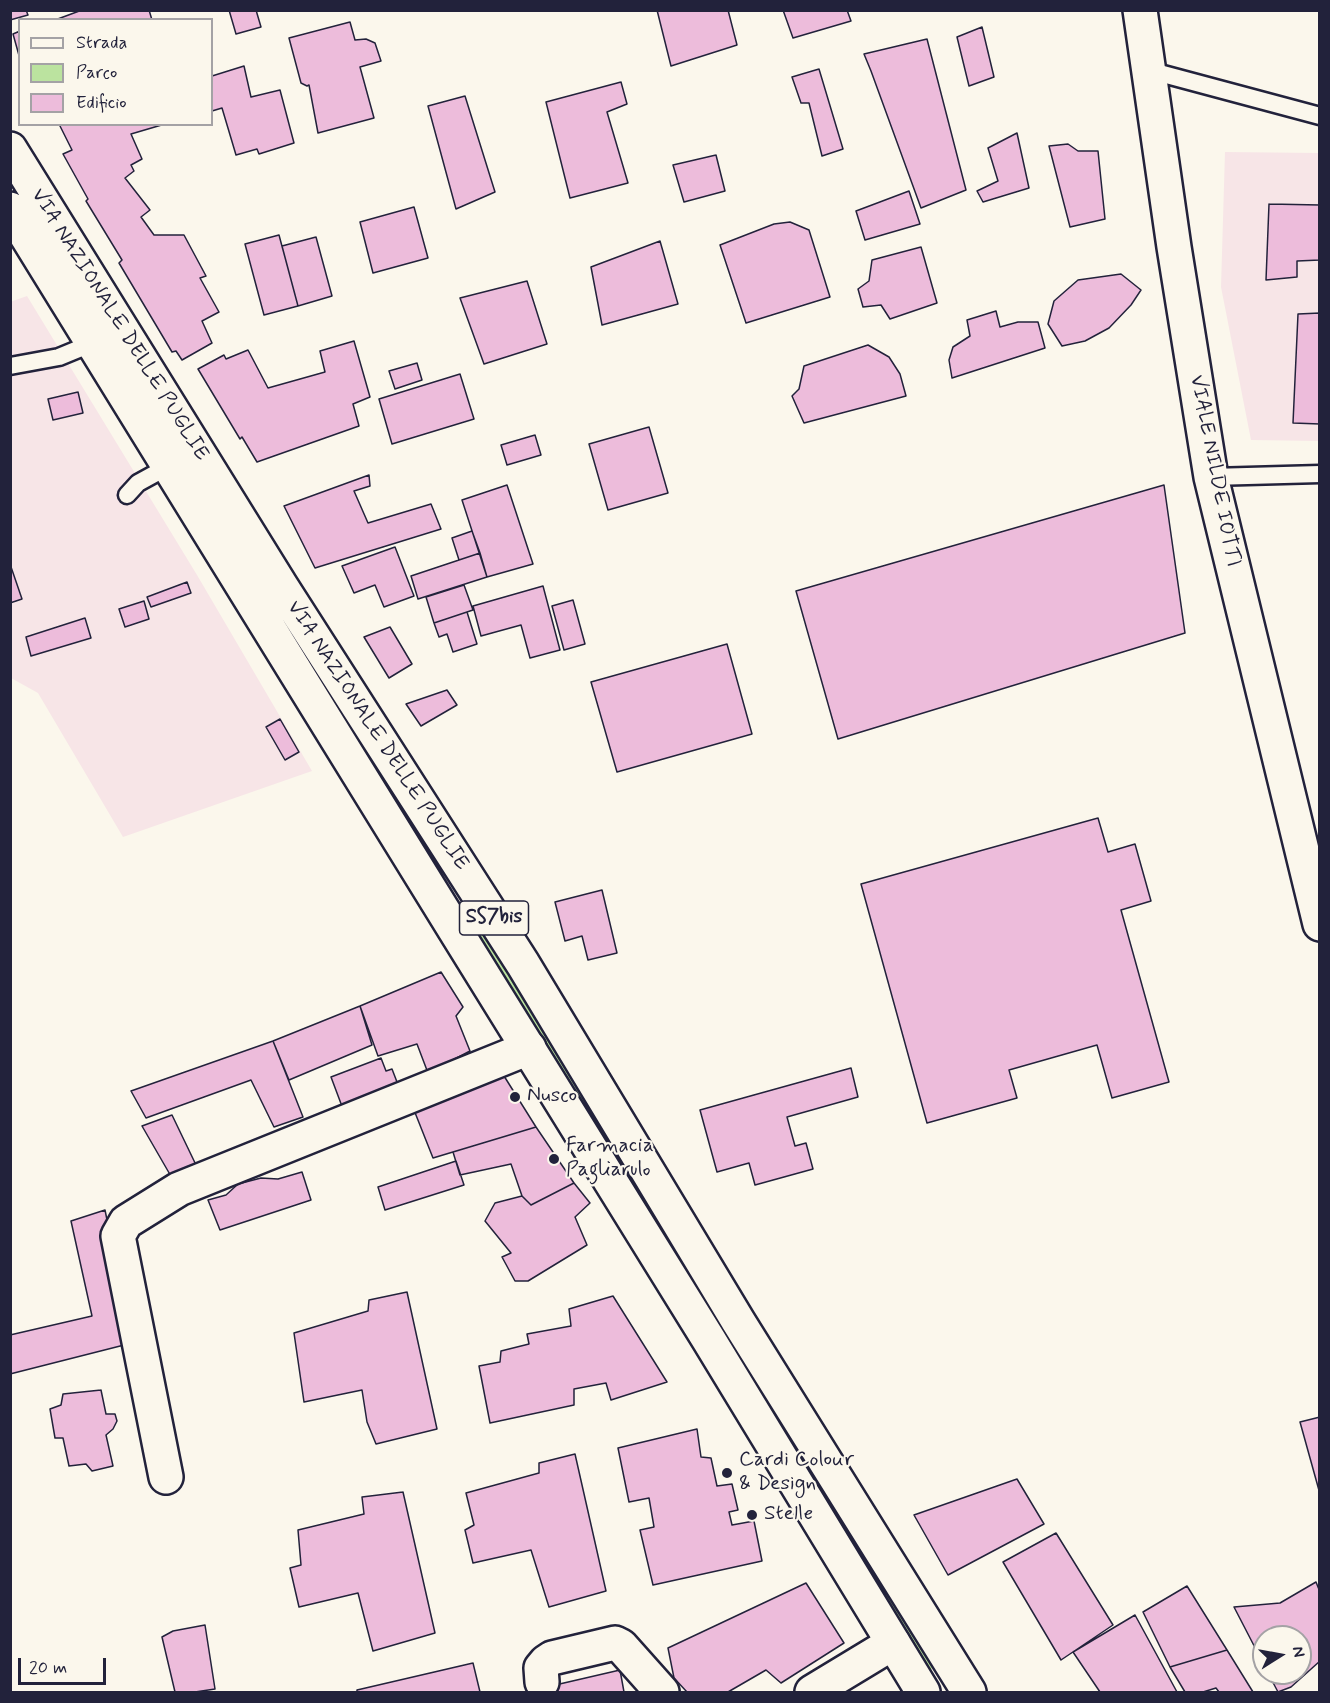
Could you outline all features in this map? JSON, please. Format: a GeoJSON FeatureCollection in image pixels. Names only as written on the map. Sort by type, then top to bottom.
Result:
{"type":"FeatureCollection","features":[{"type":"Feature","properties":{"kind":"main road","name":"VIALE NILDE IOTTI"},"geometry":{"type":"LineString","coordinates":[[1140,10],[1174,248],[1211,477],[1320,924]]}},
{"type":"Feature","properties":{"kind":"main road","name":"VIA NAZIONALE DELLE PUGLIE"},"geometry":{"type":"LineString","coordinates":[[10,149],[281,586],[523,964],[738,1321],[969,1692]]}},
{"type":"Feature","properties":{"kind":"main road","name":"VIA NAZIONALE DELLE PUGLIE"},"geometry":{"type":"LineString","coordinates":[[10,209],[703,1330],[923,1692]]}},
{"type":"Feature","properties":{"kind":"main road"},"geometry":{"type":"LineString","coordinates":[[166,1477],[118,1236],[126,1222],[179,1189],[529,1048]]}},
{"type":"Feature","properties":{"kind":"main road"},"geometry":{"type":"LineString","coordinates":[[542,1682],[541,1668],[552,1658],[615,1643],[621,1646],[662,1692]]}},
{"type":"Feature","properties":{"kind":"main road"},"geometry":{"type":"LineString","coordinates":[[812,1692],[892,1643]]}},
{"type":"Feature","properties":{"kind":"lane"},"geometry":{"type":"LineString","coordinates":[[1148,70],[1320,116]]}},
{"type":"Feature","properties":{"kind":"lane"},"geometry":{"type":"LineString","coordinates":[[10,366],[59,357],[93,343]]}},
{"type":"Feature","properties":{"kind":"lane"},"geometry":{"type":"LineString","coordinates":[[127,495],[138,483],[169,465]]}},
{"type":"Feature","properties":{"kind":"lane"},"geometry":{"type":"LineString","coordinates":[[1211,477],[1320,474]]}},
{"type":"Feature","properties":{"kind":"shaded area"},"geometry":{"type":"Polygon","coordinates":[[[1225,152],[1319,153],[1319,441],[1251,440],[1221,287],[1225,152]]]}},
{"type":"Feature","properties":{"kind":"shaded area"},"geometry":{"type":"Polygon","coordinates":[[[27,296],[197,575],[312,771],[123,837],[38,693],[11,678],[10,302],[27,296]]]}},
{"type":"Feature","properties":{"kind":"green space"},"geometry":{"type":"Polygon","coordinates":[[[206,496],[378,766],[374,769],[206,496]]]}},
{"type":"Feature","properties":{"kind":"green space"},"geometry":{"type":"Polygon","coordinates":[[[482,926],[727,1315],[714,1324],[471,933],[482,926]]]}},
{"type":"Feature","properties":{"kind":"green space"},"geometry":{"type":"Polygon","coordinates":[[[737,1333],[939,1664],[926,1672],[724,1341],[737,1333]]]}},
{"type":"Feature","properties":{"kind":"building"},"geometry":{"type":"Polygon","coordinates":[[[10,10],[26,10],[28,15],[10,20],[10,10]]]}},
{"type":"Feature","properties":{"kind":"building"},"geometry":{"type":"Polygon","coordinates":[[[82,10],[149,10],[151,18],[60,18],[82,10]]]}},
{"type":"Feature","properties":{"kind":"building"},"geometry":{"type":"Polygon","coordinates":[[[229,10],[256,10],[261,27],[236,34],[229,10]]]}},
{"type":"Feature","properties":{"kind":"building"},"geometry":{"type":"Polygon","coordinates":[[[657,10],[728,10],[737,45],[671,66],[657,10]]]}},
{"type":"Feature","properties":{"kind":"building"},"geometry":{"type":"Polygon","coordinates":[[[783,10],[847,10],[851,21],[793,38],[783,10]]]}},
{"type":"Feature","properties":{"kind":"building"},"geometry":{"type":"Polygon","coordinates":[[[350,22],[355,40],[366,39],[375,43],[381,61],[360,67],[374,118],[318,133],[309,85],[301,83],[289,38],[350,22]]]}},
{"type":"Feature","properties":{"kind":"building"},"geometry":{"type":"Polygon","coordinates":[[[982,27],[994,77],[969,86],[957,37],[982,27]]]}},
{"type":"Feature","properties":{"kind":"building"},"geometry":{"type":"Polygon","coordinates":[[[18,32],[18,52],[13,34],[18,32]]]}},
{"type":"Feature","properties":{"kind":"building"},"geometry":{"type":"Polygon","coordinates":[[[927,39],[966,190],[921,208],[864,54],[927,39]]]}},
{"type":"Feature","properties":{"kind":"building"},"geometry":{"type":"Polygon","coordinates":[[[244,66],[251,97],[280,90],[294,143],[259,154],[257,149],[236,155],[222,108],[213,111],[213,76],[244,66]]]}},
{"type":"Feature","properties":{"kind":"building"},"geometry":{"type":"Polygon","coordinates":[[[819,69],[843,149],[822,156],[809,103],[801,103],[792,77],[819,69]]]}},
{"type":"Feature","properties":{"kind":"building"},"geometry":{"type":"Polygon","coordinates":[[[621,82],[627,104],[607,112],[628,183],[570,198],[546,102],[621,82]]]}},
{"type":"Feature","properties":{"kind":"building"},"geometry":{"type":"Polygon","coordinates":[[[465,96],[495,192],[456,209],[428,106],[465,96]]]}},
{"type":"Feature","properties":{"kind":"building"},"geometry":{"type":"Polygon","coordinates":[[[60,126],[158,126],[131,134],[142,159],[131,165],[134,171],[125,178],[150,210],[141,217],[154,235],[184,235],[206,276],[200,278],[219,312],[202,321],[212,343],[182,360],[176,351],[172,352],[119,263],[122,260],[86,201],[88,199],[63,154],[72,150],[60,126]]]}},
{"type":"Feature","properties":{"kind":"building"},"geometry":{"type":"Polygon","coordinates":[[[1017,133],[1029,188],[983,202],[977,191],[998,181],[988,148],[1017,133]]]}},
{"type":"Feature","properties":{"kind":"building"},"geometry":{"type":"Polygon","coordinates":[[[1068,144],[1078,151],[1098,151],[1105,219],[1070,227],[1049,146],[1068,144]]]}},
{"type":"Feature","properties":{"kind":"building"},"geometry":{"type":"Polygon","coordinates":[[[716,155],[725,191],[684,202],[673,165],[716,155]]]}},
{"type":"Feature","properties":{"kind":"building"},"geometry":{"type":"Polygon","coordinates":[[[909,191],[920,224],[865,240],[856,211],[909,191]]]}},
{"type":"Feature","properties":{"kind":"building"},"geometry":{"type":"Polygon","coordinates":[[[1269,204],[1320,205],[1320,260],[1297,261],[1297,277],[1266,280],[1269,204]]]}},
{"type":"Feature","properties":{"kind":"building"},"geometry":{"type":"Polygon","coordinates":[[[414,207],[428,258],[373,273],[360,222],[414,207]]]}},
{"type":"Feature","properties":{"kind":"building"},"geometry":{"type":"Polygon","coordinates":[[[790,222],[809,230],[830,297],[746,323],[720,245],[774,224],[790,222]]]}},
{"type":"Feature","properties":{"kind":"building"},"geometry":{"type":"Polygon","coordinates":[[[279,235],[298,306],[264,315],[245,244],[279,235]]]}},
{"type":"Feature","properties":{"kind":"building"},"geometry":{"type":"Polygon","coordinates":[[[316,237],[332,296],[298,306],[282,246],[316,237]]]}},
{"type":"Feature","properties":{"kind":"building"},"geometry":{"type":"Polygon","coordinates":[[[660,241],[678,304],[602,325],[591,267],[660,241]]]}},
{"type":"Feature","properties":{"kind":"building"},"geometry":{"type":"Polygon","coordinates":[[[921,247],[937,303],[890,319],[881,305],[863,307],[858,289],[869,281],[872,260],[921,247]]]}},
{"type":"Feature","properties":{"kind":"building"},"geometry":{"type":"Polygon","coordinates":[[[1121,274],[1141,290],[1131,305],[1109,328],[1085,341],[1062,346],[1048,324],[1054,301],[1078,280],[1121,274]]]}},
{"type":"Feature","properties":{"kind":"building"},"geometry":{"type":"Polygon","coordinates":[[[527,281],[547,344],[484,364],[460,298],[527,281]]]}},
{"type":"Feature","properties":{"kind":"building"},"geometry":{"type":"Polygon","coordinates":[[[996,311],[1000,327],[1018,322],[1038,322],[1045,348],[952,378],[949,360],[953,347],[970,336],[967,320],[996,311]]]}},
{"type":"Feature","properties":{"kind":"building"},"geometry":{"type":"Polygon","coordinates":[[[1320,313],[1320,424],[1293,423],[1298,314],[1320,313]]]}},
{"type":"Feature","properties":{"kind":"building"},"geometry":{"type":"Polygon","coordinates":[[[354,341],[370,397],[353,404],[359,426],[257,462],[242,437],[240,439],[198,369],[224,355],[226,359],[248,350],[268,388],[325,372],[320,351],[354,341]]]}},
{"type":"Feature","properties":{"kind":"building"},"geometry":{"type":"Polygon","coordinates":[[[868,345],[889,357],[900,374],[906,396],[804,423],[792,396],[799,389],[804,366],[868,345]]]}},
{"type":"Feature","properties":{"kind":"building"},"geometry":{"type":"Polygon","coordinates":[[[417,363],[422,380],[395,389],[389,371],[417,363]]]}},
{"type":"Feature","properties":{"kind":"building"},"geometry":{"type":"Polygon","coordinates":[[[460,374],[474,419],[392,444],[379,399],[460,374]]]}},
{"type":"Feature","properties":{"kind":"building"},"geometry":{"type":"Polygon","coordinates":[[[78,392],[83,413],[53,420],[48,399],[78,392]]]}},
{"type":"Feature","properties":{"kind":"building"},"geometry":{"type":"Polygon","coordinates":[[[649,427],[668,493],[608,510],[589,444],[649,427]]]}},
{"type":"Feature","properties":{"kind":"building"},"geometry":{"type":"Polygon","coordinates":[[[535,435],[541,455],[507,465],[501,445],[535,435]]]}},
{"type":"Feature","properties":{"kind":"building"},"geometry":{"type":"Polygon","coordinates":[[[369,475],[370,486],[354,491],[368,523],[431,504],[441,529],[315,568],[284,506],[369,475]]]}},
{"type":"Feature","properties":{"kind":"building"},"geometry":{"type":"Polygon","coordinates":[[[507,485],[533,564],[487,577],[462,500],[507,485]]]}},
{"type":"Feature","properties":{"kind":"building"},"geometry":{"type":"Polygon","coordinates":[[[1164,485],[1185,633],[838,739],[796,591],[1164,485]]]}},
{"type":"Feature","properties":{"kind":"building"},"geometry":{"type":"Polygon","coordinates":[[[472,531],[480,553],[459,560],[452,538],[472,531]]]}},
{"type":"Feature","properties":{"kind":"building"},"geometry":{"type":"Polygon","coordinates":[[[395,547],[414,596],[384,607],[375,585],[354,593],[342,566],[395,547]]]}},
{"type":"Feature","properties":{"kind":"building"},"geometry":{"type":"Polygon","coordinates":[[[480,553],[487,577],[418,599],[411,576],[480,553]]]}},
{"type":"Feature","properties":{"kind":"building"},"geometry":{"type":"Polygon","coordinates":[[[10,564],[22,599],[10,603],[10,564]]]}},
{"type":"Feature","properties":{"kind":"building"},"geometry":{"type":"Polygon","coordinates":[[[187,582],[191,593],[151,607],[147,597],[187,582]]]}},
{"type":"Feature","properties":{"kind":"building"},"geometry":{"type":"Polygon","coordinates":[[[464,585],[473,610],[434,623],[426,597],[464,585]]]}},
{"type":"Feature","properties":{"kind":"building"},"geometry":{"type":"Polygon","coordinates":[[[543,586],[560,650],[530,658],[521,625],[481,636],[473,606],[543,586]]]}},
{"type":"Feature","properties":{"kind":"building"},"geometry":{"type":"Polygon","coordinates":[[[573,600],[585,644],[564,650],[552,606],[573,600]]]}},
{"type":"Feature","properties":{"kind":"building"},"geometry":{"type":"Polygon","coordinates":[[[144,601],[149,619],[125,627],[119,609],[144,601]]]}},
{"type":"Feature","properties":{"kind":"building"},"geometry":{"type":"Polygon","coordinates":[[[467,612],[477,644],[453,652],[447,634],[439,637],[434,623],[467,612]]]}},
{"type":"Feature","properties":{"kind":"building"},"geometry":{"type":"Polygon","coordinates":[[[85,618],[91,638],[31,656],[26,637],[85,618]]]}},
{"type":"Feature","properties":{"kind":"building"},"geometry":{"type":"Polygon","coordinates":[[[390,627],[412,664],[389,678],[364,637],[390,627]]]}},
{"type":"Feature","properties":{"kind":"building"},"geometry":{"type":"Polygon","coordinates":[[[727,644],[752,734],[617,772],[591,682],[727,644]]]}},
{"type":"Feature","properties":{"kind":"building"},"geometry":{"type":"Polygon","coordinates":[[[447,690],[457,705],[421,726],[406,704],[447,690]]]}},
{"type":"Feature","properties":{"kind":"building"},"geometry":{"type":"Polygon","coordinates":[[[280,719],[299,752],[285,760],[266,727],[280,719]]]}},
{"type":"Feature","properties":{"kind":"building"},"geometry":{"type":"Polygon","coordinates":[[[1098,818],[1108,852],[1135,844],[1151,901],[1121,910],[1169,1082],[1112,1098],[1097,1045],[1009,1070],[1017,1098],[927,1123],[861,884],[1098,818]]]}},
{"type":"Feature","properties":{"kind":"building"},"geometry":{"type":"Polygon","coordinates":[[[602,890],[617,953],[588,960],[582,936],[565,941],[555,902],[602,890]]]}},
{"type":"Feature","properties":{"kind":"building"},"geometry":{"type":"Polygon","coordinates":[[[441,972],[463,1007],[456,1016],[470,1051],[428,1073],[417,1044],[378,1056],[360,1006],[441,972]]]}},
{"type":"Feature","properties":{"kind":"building"},"geometry":{"type":"Polygon","coordinates":[[[360,1006],[372,1045],[289,1080],[273,1041],[360,1006]]]}},
{"type":"Feature","properties":{"kind":"building"},"geometry":{"type":"Polygon","coordinates":[[[273,1041],[303,1117],[274,1127],[251,1080],[146,1118],[131,1091],[273,1041]]]}},
{"type":"Feature","properties":{"kind":"building"},"geometry":{"type":"Polygon","coordinates":[[[381,1058],[386,1071],[392,1069],[402,1095],[346,1117],[331,1077],[381,1058]]]}},
{"type":"Feature","properties":{"kind":"building"},"geometry":{"type":"Polygon","coordinates":[[[499,1068],[536,1127],[433,1158],[412,1105],[499,1068]]]}},
{"type":"Feature","properties":{"kind":"building"},"geometry":{"type":"Polygon","coordinates":[[[851,1068],[858,1097],[787,1117],[795,1146],[806,1143],[813,1169],[755,1185],[749,1163],[717,1172],[700,1110],[851,1068]]]}},
{"type":"Feature","properties":{"kind":"building"},"geometry":{"type":"Polygon","coordinates":[[[172,1115],[197,1167],[172,1178],[142,1126],[172,1115]]]}},
{"type":"Feature","properties":{"kind":"building"},"geometry":{"type":"Polygon","coordinates":[[[536,1127],[574,1183],[531,1205],[522,1196],[511,1164],[460,1175],[453,1152],[536,1127]]]}},
{"type":"Feature","properties":{"kind":"building"},"geometry":{"type":"Polygon","coordinates":[[[456,1161],[464,1185],[385,1210],[378,1187],[456,1161]]]}},
{"type":"Feature","properties":{"kind":"building"},"geometry":{"type":"Polygon","coordinates":[[[302,1172],[311,1200],[220,1230],[208,1200],[226,1195],[238,1184],[261,1178],[278,1179],[302,1172]]]}},
{"type":"Feature","properties":{"kind":"building"},"geometry":{"type":"Polygon","coordinates":[[[574,1183],[590,1203],[575,1217],[587,1245],[528,1281],[515,1281],[502,1257],[511,1253],[485,1221],[495,1203],[522,1196],[531,1205],[574,1183]]]}},
{"type":"Feature","properties":{"kind":"building"},"geometry":{"type":"Polygon","coordinates":[[[105,1210],[132,1343],[10,1374],[10,1335],[92,1316],[71,1221],[105,1210]]]}},
{"type":"Feature","properties":{"kind":"building"},"geometry":{"type":"Polygon","coordinates":[[[407,1292],[437,1429],[376,1444],[367,1422],[362,1390],[304,1402],[294,1333],[368,1311],[369,1300],[407,1292]]]}},
{"type":"Feature","properties":{"kind":"building"},"geometry":{"type":"Polygon","coordinates":[[[613,1296],[667,1382],[611,1400],[606,1383],[574,1389],[574,1405],[490,1423],[479,1366],[500,1362],[501,1351],[529,1344],[527,1334],[571,1326],[569,1309],[613,1296]]]}},
{"type":"Feature","properties":{"kind":"building"},"geometry":{"type":"Polygon","coordinates":[[[101,1390],[106,1414],[115,1414],[117,1421],[106,1435],[113,1466],[92,1471],[86,1464],[69,1466],[63,1438],[55,1438],[50,1409],[61,1405],[63,1394],[101,1390]]]}},
{"type":"Feature","properties":{"kind":"building"},"geometry":{"type":"Polygon","coordinates":[[[1320,1417],[1320,1494],[1300,1422],[1320,1417]]]}},
{"type":"Feature","properties":{"kind":"building"},"geometry":{"type":"Polygon","coordinates":[[[697,1429],[701,1457],[711,1458],[717,1486],[732,1484],[738,1510],[729,1512],[732,1525],[754,1521],[762,1561],[653,1585],[640,1530],[654,1527],[649,1498],[629,1502],[618,1448],[697,1429]]]}},
{"type":"Feature","properties":{"kind":"building"},"geometry":{"type":"Polygon","coordinates":[[[575,1454],[606,1591],[549,1607],[531,1550],[473,1563],[465,1530],[474,1525],[466,1493],[539,1473],[539,1463],[575,1454]]]}},
{"type":"Feature","properties":{"kind":"building"},"geometry":{"type":"Polygon","coordinates":[[[1017,1479],[1044,1524],[948,1575],[914,1515],[1017,1479]]]}},
{"type":"Feature","properties":{"kind":"building"},"geometry":{"type":"Polygon","coordinates":[[[403,1492],[435,1633],[373,1651],[358,1593],[299,1607],[290,1568],[301,1565],[298,1530],[364,1514],[362,1497],[403,1492]]]}},
{"type":"Feature","properties":{"kind":"building"},"geometry":{"type":"Polygon","coordinates":[[[1056,1533],[1113,1625],[1061,1660],[1003,1562],[1056,1533]]]}},
{"type":"Feature","properties":{"kind":"building"},"geometry":{"type":"Polygon","coordinates":[[[1316,1582],[1320,1592],[1320,1661],[1312,1668],[1312,1625],[1252,1625],[1252,1642],[1234,1607],[1280,1603],[1316,1582]]]}},
{"type":"Feature","properties":{"kind":"building"},"geometry":{"type":"Polygon","coordinates":[[[806,1583],[844,1643],[781,1683],[766,1670],[728,1692],[687,1692],[674,1678],[668,1648],[806,1583]]]}},
{"type":"Feature","properties":{"kind":"building"},"geometry":{"type":"Polygon","coordinates":[[[1187,1586],[1227,1650],[1170,1667],[1143,1612],[1187,1586]]]}},
{"type":"Feature","properties":{"kind":"building"},"geometry":{"type":"Polygon","coordinates":[[[1135,1615],[1177,1692],[1100,1692],[1073,1652],[1135,1615]]]}},
{"type":"Feature","properties":{"kind":"building"},"geometry":{"type":"Polygon","coordinates":[[[205,1625],[215,1689],[175,1692],[162,1637],[173,1631],[205,1625]]]}},
{"type":"Feature","properties":{"kind":"building"},"geometry":{"type":"Polygon","coordinates":[[[1227,1650],[1253,1692],[1219,1692],[1216,1688],[1203,1692],[1185,1692],[1170,1667],[1227,1650]]]}},
{"type":"Feature","properties":{"kind":"building"},"geometry":{"type":"Polygon","coordinates":[[[473,1663],[480,1692],[357,1692],[357,1690],[473,1663]]]}},
{"type":"Feature","properties":{"kind":"building"},"geometry":{"type":"Polygon","coordinates":[[[620,1670],[624,1692],[525,1692],[620,1670]]]}},
{"type":"Feature","properties":{"kind":"building"},"geometry":{"type":"Polygon","coordinates":[[[1274,1685],[1293,1685],[1291,1687],[1278,1692],[1274,1685]]]}},
{"type":"Feature","properties":{"kind":"place","name":"Nusco"},"geometry":{"type":"Point","coordinates":[515,1097]}},
{"type":"Feature","properties":{"kind":"place","name":"Farmacia Pagliarulo"},"geometry":{"type":"Point","coordinates":[554,1159]}},
{"type":"Feature","properties":{"kind":"place","name":"Cardi Colour & Design"},"geometry":{"type":"Point","coordinates":[727,1473]}},
{"type":"Feature","properties":{"kind":"place","name":"Stelle"},"geometry":{"type":"Point","coordinates":[752,1515]}}]}
